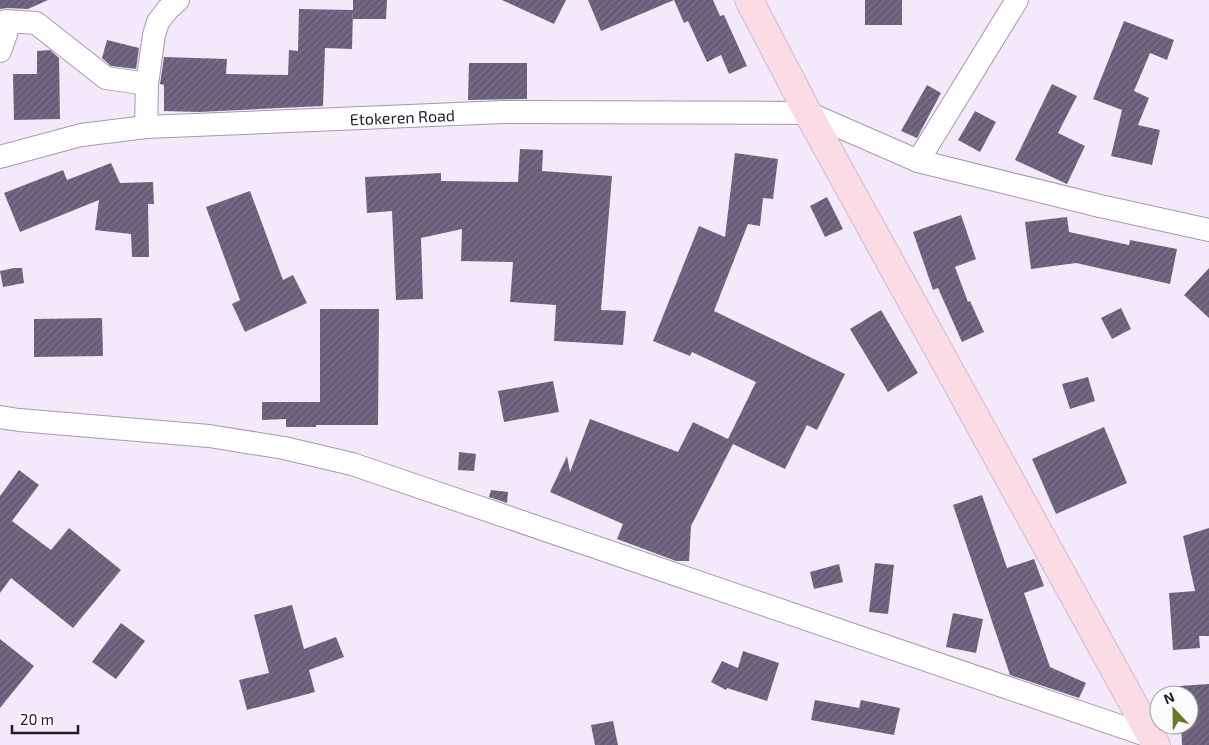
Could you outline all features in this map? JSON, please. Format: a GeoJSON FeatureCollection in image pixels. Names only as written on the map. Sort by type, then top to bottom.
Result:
{"type":"FeatureCollection","features":[{"type":"Feature","properties":{"kind":"main road"},"geometry":{"type":"LineString","coordinates":[[750,0],[808,113],[1154,741]]}},
{"type":"Feature","properties":{"kind":"street"},"geometry":{"type":"LineString","coordinates":[[146,127],[147,84],[154,35],[158,22],[178,0]]}},
{"type":"Feature","properties":{"kind":"street"},"geometry":{"type":"LineString","coordinates":[[918,161],[1017,0]]}},
{"type":"Feature","properties":{"kind":"street"},"geometry":{"type":"LineString","coordinates":[[0,51],[6,34],[6,21],[36,23],[106,78],[147,84]]}},
{"type":"Feature","properties":{"kind":"street","name":"Etokeren Road"},"geometry":{"type":"LineString","coordinates":[[0,157],[81,135],[146,127],[504,112],[808,113]]}},
{"type":"Feature","properties":{"kind":"street"},"geometry":{"type":"LineString","coordinates":[[808,113],[918,161],[1100,206],[1209,230]]}},
{"type":"Feature","properties":{"kind":"street"},"geometry":{"type":"LineString","coordinates":[[0,416],[18,420],[210,436],[284,448],[352,464],[1154,741]]}},
{"type":"Feature","properties":{"kind":"building"},"geometry":{"type":"Polygon","coordinates":[[[0,0],[48,0],[28,9],[0,9],[0,0]]]}},
{"type":"Feature","properties":{"kind":"building"},"geometry":{"type":"Polygon","coordinates":[[[353,0],[387,0],[386,19],[353,19],[353,0]]]}},
{"type":"Feature","properties":{"kind":"building"},"geometry":{"type":"Polygon","coordinates":[[[502,0],[566,0],[554,24],[502,0]]]}},
{"type":"Feature","properties":{"kind":"building"},"geometry":{"type":"Polygon","coordinates":[[[588,0],[674,0],[601,31],[588,0]]]}},
{"type":"Feature","properties":{"kind":"building"},"geometry":{"type":"Polygon","coordinates":[[[674,0],[713,0],[720,16],[724,15],[747,66],[729,74],[721,55],[707,62],[688,21],[684,23],[674,0]]]}},
{"type":"Feature","properties":{"kind":"building"},"geometry":{"type":"Polygon","coordinates":[[[865,0],[902,0],[902,25],[865,25],[865,0]]]}},
{"type":"Feature","properties":{"kind":"building"},"geometry":{"type":"Polygon","coordinates":[[[299,9],[353,10],[352,49],[325,48],[323,106],[199,112],[164,111],[164,85],[160,84],[164,57],[227,59],[226,74],[288,75],[289,50],[298,51],[299,9]]]}},
{"type":"Feature","properties":{"kind":"building"},"geometry":{"type":"Polygon","coordinates":[[[1124,21],[1174,40],[1167,60],[1150,53],[1134,91],[1149,98],[1138,125],[1160,130],[1152,165],[1111,156],[1122,110],[1093,99],[1124,21]]]}},
{"type":"Feature","properties":{"kind":"building"},"geometry":{"type":"Polygon","coordinates":[[[107,40],[139,48],[136,69],[111,66],[102,58],[107,40]]]}},
{"type":"Feature","properties":{"kind":"building"},"geometry":{"type":"Polygon","coordinates":[[[50,50],[59,58],[60,119],[14,120],[13,74],[37,74],[37,51],[50,50]]]}},
{"type":"Feature","properties":{"kind":"building"},"geometry":{"type":"Polygon","coordinates":[[[469,63],[527,63],[527,99],[468,100],[469,63]]]}},
{"type":"Feature","properties":{"kind":"building"},"geometry":{"type":"Polygon","coordinates":[[[1052,84],[1077,96],[1058,133],[1085,146],[1067,184],[1015,160],[1052,84]]]}},
{"type":"Feature","properties":{"kind":"building"},"geometry":{"type":"Polygon","coordinates":[[[927,85],[941,93],[917,138],[901,131],[927,85]]]}},
{"type":"Feature","properties":{"kind":"building"},"geometry":{"type":"Polygon","coordinates":[[[975,111],[996,122],[980,152],[958,140],[975,111]]]}},
{"type":"Feature","properties":{"kind":"building"},"geometry":{"type":"Polygon","coordinates":[[[520,149],[543,150],[542,171],[612,176],[601,310],[626,311],[623,345],[554,341],[556,305],[510,302],[513,262],[461,261],[462,229],[421,238],[423,299],[396,300],[392,211],[367,213],[365,177],[441,173],[441,181],[518,182],[520,149]]]}},
{"type":"Feature","properties":{"kind":"building"},"geometry":{"type":"Polygon","coordinates":[[[735,153],[778,159],[773,199],[763,198],[760,226],[748,224],[714,311],[845,374],[817,430],[807,425],[785,469],[733,444],[691,526],[689,561],[676,561],[617,539],[623,524],[550,492],[567,456],[570,472],[590,419],[678,452],[693,422],[728,439],[756,382],[692,352],[690,356],[653,341],[699,226],[725,237],[735,153]]]}},
{"type":"Feature","properties":{"kind":"building"},"geometry":{"type":"Polygon","coordinates":[[[111,163],[120,183],[153,182],[154,204],[148,204],[149,257],[132,257],[131,234],[95,230],[99,200],[20,232],[4,193],[63,170],[67,180],[111,163]]]}},
{"type":"Feature","properties":{"kind":"building"},"geometry":{"type":"Polygon","coordinates":[[[250,191],[283,280],[293,275],[307,303],[245,332],[232,304],[240,300],[206,207],[250,191]]]}},
{"type":"Feature","properties":{"kind":"building"},"geometry":{"type":"Polygon","coordinates":[[[827,197],[843,229],[825,237],[810,206],[827,197]]]}},
{"type":"Feature","properties":{"kind":"building"},"geometry":{"type":"Polygon","coordinates":[[[961,215],[976,259],[955,267],[968,302],[970,301],[984,332],[962,342],[938,288],[933,290],[913,232],[961,215]]]}},
{"type":"Feature","properties":{"kind":"building"},"geometry":{"type":"Polygon","coordinates":[[[1067,217],[1069,232],[1129,245],[1130,240],[1177,249],[1170,284],[1076,263],[1031,269],[1025,222],[1067,217]]]}},
{"type":"Feature","properties":{"kind":"building"},"geometry":{"type":"Polygon","coordinates":[[[22,268],[24,283],[3,287],[0,271],[22,268]]]}},
{"type":"Feature","properties":{"kind":"building"},"geometry":{"type":"Polygon","coordinates":[[[1209,268],[1209,318],[1184,295],[1209,268]]]}},
{"type":"Feature","properties":{"kind":"building"},"geometry":{"type":"Polygon","coordinates":[[[1121,308],[1131,329],[1112,339],[1101,318],[1121,308]]]}},
{"type":"Feature","properties":{"kind":"building"},"geometry":{"type":"Polygon","coordinates":[[[320,309],[379,309],[378,425],[286,427],[286,419],[262,420],[262,402],[320,402],[320,309]]]}},
{"type":"Feature","properties":{"kind":"building"},"geometry":{"type":"Polygon","coordinates":[[[881,310],[918,373],[888,392],[850,329],[881,310]]]}},
{"type":"Feature","properties":{"kind":"building"},"geometry":{"type":"Polygon","coordinates":[[[102,318],[103,356],[34,357],[34,319],[102,318]]]}},
{"type":"Feature","properties":{"kind":"building"},"geometry":{"type":"Polygon","coordinates":[[[1088,377],[1095,401],[1070,409],[1062,384],[1088,377]]]}},
{"type":"Feature","properties":{"kind":"building"},"geometry":{"type":"Polygon","coordinates":[[[553,381],[559,412],[504,422],[498,391],[553,381]]]}},
{"type":"Feature","properties":{"kind":"building"},"geometry":{"type":"Polygon","coordinates":[[[1104,427],[1127,483],[1056,514],[1032,459],[1104,427]]]}},
{"type":"Feature","properties":{"kind":"building"},"geometry":{"type":"Polygon","coordinates":[[[459,452],[476,454],[474,471],[458,470],[459,452]]]}},
{"type":"Feature","properties":{"kind":"building"},"geometry":{"type":"Polygon","coordinates":[[[19,470],[39,485],[12,521],[51,550],[69,528],[121,570],[73,628],[11,578],[0,593],[0,496],[19,470]]]}},
{"type":"Feature","properties":{"kind":"building"},"geometry":{"type":"Polygon","coordinates":[[[491,490],[508,492],[507,503],[489,497],[491,490]]]}},
{"type":"Feature","properties":{"kind":"building"},"geometry":{"type":"Polygon","coordinates":[[[982,495],[1007,568],[1034,559],[1044,586],[1024,593],[1050,667],[1086,683],[1079,698],[1010,675],[953,505],[982,495]]]}},
{"type":"Feature","properties":{"kind":"building"},"geometry":{"type":"Polygon","coordinates":[[[1209,528],[1209,636],[1199,636],[1200,648],[1173,650],[1169,593],[1195,591],[1183,536],[1209,528]]]}},
{"type":"Feature","properties":{"kind":"building"},"geometry":{"type":"Polygon","coordinates":[[[875,563],[894,565],[888,614],[869,612],[875,563]]]}},
{"type":"Feature","properties":{"kind":"building"},"geometry":{"type":"Polygon","coordinates":[[[839,564],[843,582],[814,589],[810,572],[839,564]]]}},
{"type":"Feature","properties":{"kind":"building"},"geometry":{"type":"Polygon","coordinates":[[[292,605],[304,649],[336,637],[344,657],[309,670],[315,692],[247,710],[239,680],[269,673],[254,615],[292,605]]]}},
{"type":"Feature","properties":{"kind":"building"},"geometry":{"type":"Polygon","coordinates":[[[953,613],[983,619],[976,653],[946,647],[953,613]]]}},
{"type":"Feature","properties":{"kind":"building"},"geometry":{"type":"Polygon","coordinates":[[[121,623],[145,641],[116,679],[92,662],[121,623]]]}},
{"type":"Feature","properties":{"kind":"building"},"geometry":{"type":"Polygon","coordinates":[[[0,639],[34,666],[0,708],[0,639]]]}},
{"type":"Feature","properties":{"kind":"building"},"geometry":{"type":"Polygon","coordinates":[[[743,651],[779,663],[767,701],[727,688],[726,690],[711,682],[722,661],[738,668],[743,651]]]}},
{"type":"Feature","properties":{"kind":"building"},"geometry":{"type":"Polygon","coordinates":[[[1209,684],[1209,745],[1182,745],[1182,735],[1199,735],[1199,685],[1194,685],[1209,684]]]}},
{"type":"Feature","properties":{"kind":"building"},"geometry":{"type":"Polygon","coordinates":[[[815,700],[859,708],[861,700],[900,708],[894,735],[811,720],[815,700]]]}},
{"type":"Feature","properties":{"kind":"building"},"geometry":{"type":"Polygon","coordinates":[[[613,721],[618,745],[595,745],[591,725],[613,721]]]}}]}
